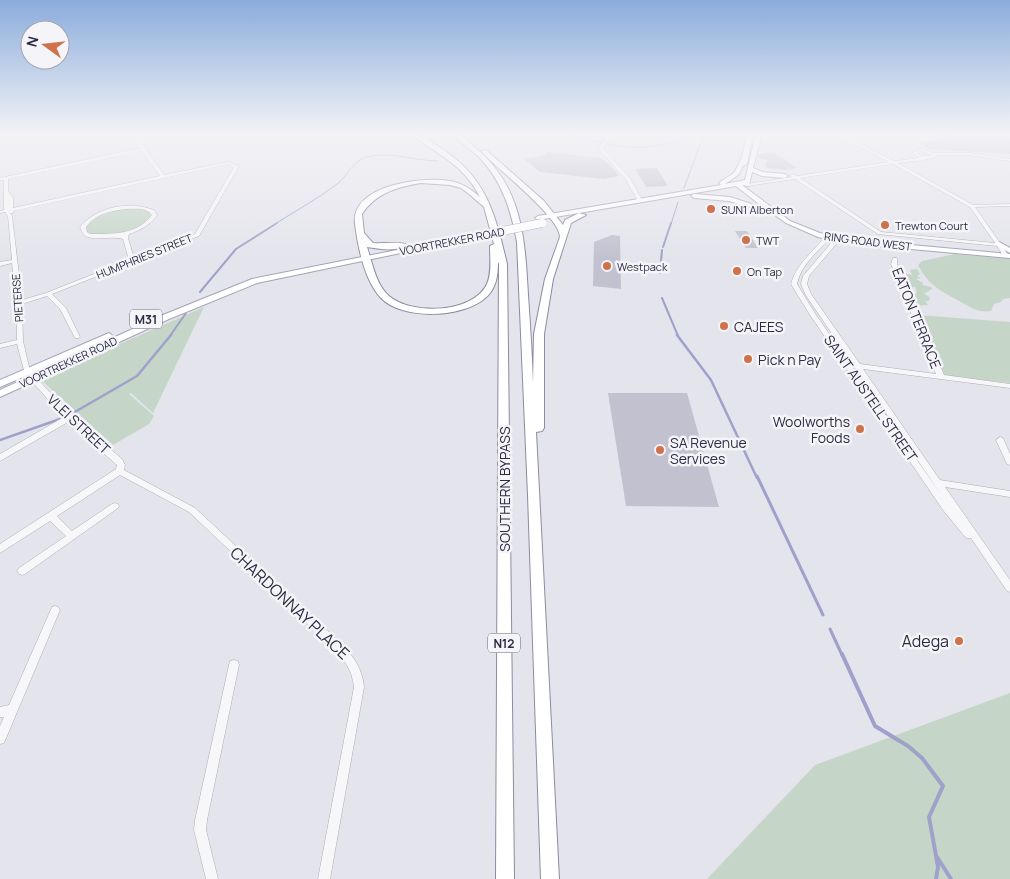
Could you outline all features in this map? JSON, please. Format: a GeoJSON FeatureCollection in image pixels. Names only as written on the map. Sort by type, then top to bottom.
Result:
{"type":"FeatureCollection","features":[{"type":"Feature","properties":{"kind":"highway","name":"SOUTHERN BYPASS"},"geometry":{"type":"LineString","coordinates":[[468,175],[481,192],[494,224],[503,264],[505,879]]}},
{"type":"Feature","properties":{"kind":"highway","name":"SOUTHERN BYPASS"},"geometry":{"type":"LineString","coordinates":[[497,175],[513,206],[517,222],[522,265],[534,495],[550,879]]}},
{"type":"Feature","properties":{"kind":"highway"},"geometry":{"type":"LineString","coordinates":[[512,175],[557,217],[564,231]]}},
{"type":"Feature","properties":{"kind":"highway"},"geometry":{"type":"LineString","coordinates":[[488,209],[470,191],[456,184],[439,181],[412,183],[384,190],[363,205],[358,214],[365,255],[380,291],[394,303],[423,311],[460,307],[481,298],[490,287],[494,269],[494,224]]}},
{"type":"Feature","properties":{"kind":"highway"},"geometry":{"type":"LineString","coordinates":[[544,206],[557,217]]}},
{"type":"Feature","properties":{"kind":"highway"},"geometry":{"type":"LineString","coordinates":[[534,495],[538,425],[539,334],[549,279],[564,237],[564,231],[568,222],[582,215]]}},
{"type":"Feature","properties":{"kind":"highway"},"geometry":{"type":"LineString","coordinates":[[361,233],[370,245],[384,247],[403,245]]}},
{"type":"Feature","properties":{"kind":"main road"},"geometry":{"type":"LineString","coordinates":[[665,197],[690,193],[729,180],[735,175]]}},
{"type":"Feature","properties":{"kind":"main road"},"geometry":{"type":"LineString","coordinates":[[743,184],[744,175]]}},
{"type":"Feature","properties":{"kind":"main road"},"geometry":{"type":"LineString","coordinates":[[743,184],[746,175]]}},
{"type":"Feature","properties":{"kind":"main road"},"geometry":{"type":"LineString","coordinates":[[776,175],[785,176]]}},
{"type":"Feature","properties":{"kind":"main road","name":"VOORTREKKER ROAD"},"geometry":{"type":"LineString","coordinates":[[365,255],[642,200],[743,184]]}},
{"type":"Feature","properties":{"kind":"main road","name":"RING ROAD WEST"},"geometry":{"type":"LineString","coordinates":[[743,184],[788,222],[801,229],[839,237],[1005,250]]}},
{"type":"Feature","properties":{"kind":"main road","name":"RING ROAD WEST"},"geometry":{"type":"LineString","coordinates":[[743,184],[794,220],[829,235]]}},
{"type":"Feature","properties":{"kind":"main road"},"geometry":{"type":"LineString","coordinates":[[690,193],[744,202],[759,207],[788,222]]}},
{"type":"Feature","properties":{"kind":"main road","name":"VOORTREKKER ROAD"},"geometry":{"type":"LineString","coordinates":[[557,217],[582,215],[665,197]]}},
{"type":"Feature","properties":{"kind":"main road"},"geometry":{"type":"LineString","coordinates":[[801,229],[819,238],[820,246]]}},
{"type":"Feature","properties":{"kind":"main road","name":"VOORTREKKER ROAD"},"geometry":{"type":"LineString","coordinates":[[0,384],[29,376],[232,289],[267,278],[403,245],[442,240]]}},
{"type":"Feature","properties":{"kind":"main road","name":"VOORTREKKER ROAD"},"geometry":{"type":"LineString","coordinates":[[0,394],[29,376]]}},
{"type":"Feature","properties":{"kind":"street"},"geometry":{"type":"LineString","coordinates":[[2,178],[17,175]]}},
{"type":"Feature","properties":{"kind":"street","name":"HUMPHRIES STREET"},"geometry":{"type":"LineString","coordinates":[[163,177],[172,175]]}},
{"type":"Feature","properties":{"kind":"street","name":"HUMPHRIES STREET"},"geometry":{"type":"LineString","coordinates":[[19,303],[48,294],[199,233],[233,175]]}},
{"type":"Feature","properties":{"kind":"street"},"geometry":{"type":"LineString","coordinates":[[623,175],[642,200]]}},
{"type":"Feature","properties":{"kind":"street","name":"VOORTREKKER ROAD"},"geometry":{"type":"LineString","coordinates":[[743,184],[801,175]]}},
{"type":"Feature","properties":{"kind":"street"},"geometry":{"type":"LineString","coordinates":[[915,175],[972,206],[1005,250]]}},
{"type":"Feature","properties":{"kind":"street","name":"VOORTREKKER ROAD"},"geometry":{"type":"LineString","coordinates":[[743,184],[785,176],[795,176]]}},
{"type":"Feature","properties":{"kind":"street"},"geometry":{"type":"LineString","coordinates":[[795,176],[880,233],[1005,250]]}},
{"type":"Feature","properties":{"kind":"street"},"geometry":{"type":"LineString","coordinates":[[13,209],[163,177]]}},
{"type":"Feature","properties":{"kind":"street","name":"PIETERSE"},"geometry":{"type":"LineString","coordinates":[[2,178],[11,198],[13,209],[5,213]]}},
{"type":"Feature","properties":{"kind":"street","name":"PIETERSE"},"geometry":{"type":"LineString","coordinates":[[7,192],[5,213],[14,261],[19,303],[20,341],[29,376]]}},
{"type":"Feature","properties":{"kind":"street"},"geometry":{"type":"LineString","coordinates":[[972,206],[1010,205]]}},
{"type":"Feature","properties":{"kind":"street"},"geometry":{"type":"LineString","coordinates":[[136,207],[152,211],[155,215],[149,223],[126,236],[88,236],[84,233],[83,227],[85,223],[95,216],[112,210],[136,207]]}},
{"type":"Feature","properties":{"kind":"street","name":"SAINT AUSTELL STREET"},"geometry":{"type":"LineString","coordinates":[[829,235],[797,271],[794,284],[798,293],[946,508],[991,561]]}},
{"type":"Feature","properties":{"kind":"street"},"geometry":{"type":"LineString","coordinates":[[126,236],[132,261]]}},
{"type":"Feature","properties":{"kind":"street","name":"SAINT AUSTELL STREET"},"geometry":{"type":"LineString","coordinates":[[839,237],[809,272],[804,284],[808,294],[1010,588]]}},
{"type":"Feature","properties":{"kind":"street","name":"EATON TERRACE"},"geometry":{"type":"LineString","coordinates":[[895,259],[894,264],[941,377]]}},
{"type":"Feature","properties":{"kind":"street"},"geometry":{"type":"LineString","coordinates":[[0,264],[14,261]]}},
{"type":"Feature","properties":{"kind":"street"},"geometry":{"type":"LineString","coordinates":[[48,294],[63,308],[77,338]]}},
{"type":"Feature","properties":{"kind":"street"},"geometry":{"type":"LineString","coordinates":[[0,346],[20,341]]}},
{"type":"Feature","properties":{"kind":"street"},"geometry":{"type":"LineString","coordinates":[[858,366],[1010,386]]}},
{"type":"Feature","properties":{"kind":"street","name":"VLEI STREET"},"geometry":{"type":"LineString","coordinates":[[29,376],[69,418],[119,461],[121,465],[120,471]]}},
{"type":"Feature","properties":{"kind":"street"},"geometry":{"type":"LineString","coordinates":[[0,458],[69,418]]}},
{"type":"Feature","properties":{"kind":"street"},"geometry":{"type":"LineString","coordinates":[[1000,440],[1010,462]]}},
{"type":"Feature","properties":{"kind":"street"},"geometry":{"type":"LineString","coordinates":[[0,549],[120,471]]}},
{"type":"Feature","properties":{"kind":"street","name":"CHARDONNAY PLACE"},"geometry":{"type":"LineString","coordinates":[[120,471],[192,510],[352,661],[356,668],[359,687],[324,879]]}},
{"type":"Feature","properties":{"kind":"street"},"geometry":{"type":"LineString","coordinates":[[938,483],[1010,494]]}},
{"type":"Feature","properties":{"kind":"street"},"geometry":{"type":"LineString","coordinates":[[22,571],[116,506]]}},
{"type":"Feature","properties":{"kind":"street"},"geometry":{"type":"LineString","coordinates":[[51,516],[72,536]]}},
{"type":"Feature","properties":{"kind":"street"},"geometry":{"type":"LineString","coordinates":[[0,739],[55,610]]}},
{"type":"Feature","properties":{"kind":"street"},"geometry":{"type":"LineString","coordinates":[[212,879],[200,830],[201,820],[234,665]]}},
{"type":"Feature","properties":{"kind":"street"},"geometry":{"type":"LineString","coordinates":[[0,712],[12,710]]}},
{"type":"Feature","properties":{"kind":"green space"},"geometry":{"type":"Polygon","coordinates":[[[126,208],[148,209],[152,213],[152,218],[139,228],[121,234],[103,236],[87,232],[86,226],[95,219],[110,212],[126,208]]]}},
{"type":"Feature","properties":{"kind":"green space"},"geometry":{"type":"Polygon","coordinates":[[[955,254],[1010,259],[1010,298],[1003,299],[1001,302],[994,304],[991,311],[975,310],[936,287],[926,278],[918,265],[922,261],[955,254]]]}},
{"type":"Feature","properties":{"kind":"green space"},"geometry":{"type":"Polygon","coordinates":[[[917,269],[920,274],[917,276],[921,278],[916,279],[932,289],[924,294],[930,297],[929,301],[925,301],[928,305],[917,306],[912,295],[917,293],[915,287],[910,291],[907,289],[899,272],[912,275],[910,270],[917,269]]]}},
{"type":"Feature","properties":{"kind":"green space"},"geometry":{"type":"Polygon","coordinates":[[[204,307],[153,413],[131,393],[129,394],[154,416],[149,424],[113,445],[40,379],[204,307]]]}},
{"type":"Feature","properties":{"kind":"green space"},"geometry":{"type":"Polygon","coordinates":[[[918,315],[1010,322],[1010,383],[943,375],[918,315]]]}},
{"type":"Feature","properties":{"kind":"green space"},"geometry":{"type":"Polygon","coordinates":[[[1010,693],[1010,879],[707,879],[815,765],[1010,693]]]}},
{"type":"Feature","properties":{"kind":"building"},"geometry":{"type":"Polygon","coordinates":[[[568,175],[619,176],[604,179],[568,175]]]}},
{"type":"Feature","properties":{"kind":"building"},"geometry":{"type":"Polygon","coordinates":[[[639,175],[661,175],[668,186],[646,187],[639,175]]]}},
{"type":"Feature","properties":{"kind":"building","name":"TWT"},"geometry":{"type":"Polygon","coordinates":[[[735,231],[747,231],[758,248],[746,248],[735,231]]]}},
{"type":"Feature","properties":{"kind":"building","name":"Westpack"},"geometry":{"type":"Polygon","coordinates":[[[612,235],[620,236],[621,289],[593,286],[594,242],[612,235]]]}},
{"type":"Feature","properties":{"kind":"building","name":"SA Revenue Services"},"geometry":{"type":"Polygon","coordinates":[[[608,393],[687,393],[719,507],[626,506],[608,393]]]}},
{"type":"Feature","properties":{"kind":"waterway"},"geometry":{"type":"LineString","coordinates":[[275,224],[330,189],[346,175]]}},
{"type":"Feature","properties":{"kind":"waterway"},"geometry":{"type":"LineString","coordinates":[[684,188],[689,175]]}},
{"type":"Feature","properties":{"kind":"waterway"},"geometry":{"type":"LineString","coordinates":[[671,224],[678,202]]}},
{"type":"Feature","properties":{"kind":"waterway"},"geometry":{"type":"LineString","coordinates":[[200,292],[236,249],[277,223]]}},
{"type":"Feature","properties":{"kind":"waterway"},"geometry":{"type":"LineString","coordinates":[[663,247],[671,223]]}},
{"type":"Feature","properties":{"kind":"waterway"},"geometry":{"type":"LineString","coordinates":[[660,273],[662,250]]}},
{"type":"Feature","properties":{"kind":"waterway"},"geometry":{"type":"LineString","coordinates":[[662,298],[678,336]]}},
{"type":"Feature","properties":{"kind":"waterway"},"geometry":{"type":"LineString","coordinates":[[170,336],[186,313]]}},
{"type":"Feature","properties":{"kind":"waterway"},"geometry":{"type":"LineString","coordinates":[[73,413],[137,376],[171,335]]}},
{"type":"Feature","properties":{"kind":"waterway"},"geometry":{"type":"LineString","coordinates":[[677,335],[711,380],[757,478]]}},
{"type":"Feature","properties":{"kind":"waterway"},"geometry":{"type":"LineString","coordinates":[[0,440],[60,419]]}},
{"type":"Feature","properties":{"kind":"waterway"},"geometry":{"type":"LineString","coordinates":[[757,476],[823,615]]}},
{"type":"Feature","properties":{"kind":"waterway"},"geometry":{"type":"LineString","coordinates":[[830,629],[842,655]]}},
{"type":"Feature","properties":{"kind":"waterway"},"geometry":{"type":"LineString","coordinates":[[842,654],[875,726],[908,746],[922,758],[943,786],[929,817],[938,867],[936,879]]}},
{"type":"Feature","properties":{"kind":"waterway"},"geometry":{"type":"LineString","coordinates":[[937,857],[951,879]]}},
{"type":"Feature","properties":{"kind":"place","name":"SUN1 Alberton"},"geometry":{"type":"Point","coordinates":[711,209]}},
{"type":"Feature","properties":{"kind":"place","name":"Trewton Court"},"geometry":{"type":"Point","coordinates":[885,225]}},
{"type":"Feature","properties":{"kind":"place","name":"TWT"},"geometry":{"type":"Point","coordinates":[746,240]}},
{"type":"Feature","properties":{"kind":"place","name":"Westpack"},"geometry":{"type":"Point","coordinates":[607,266]}},
{"type":"Feature","properties":{"kind":"place","name":"On Tap"},"geometry":{"type":"Point","coordinates":[737,271]}},
{"type":"Feature","properties":{"kind":"place","name":"CAJEES"},"geometry":{"type":"Point","coordinates":[724,326]}},
{"type":"Feature","properties":{"kind":"place","name":"Pick n Pay"},"geometry":{"type":"Point","coordinates":[748,359]}},
{"type":"Feature","properties":{"kind":"place","name":"Woolworths Foods"},"geometry":{"type":"Point","coordinates":[860,429]}},
{"type":"Feature","properties":{"kind":"place","name":"SA Revenue Services"},"geometry":{"type":"Point","coordinates":[660,450]}},
{"type":"Feature","properties":{"kind":"place","name":"Adega"},"geometry":{"type":"Point","coordinates":[959,641]}}]}
